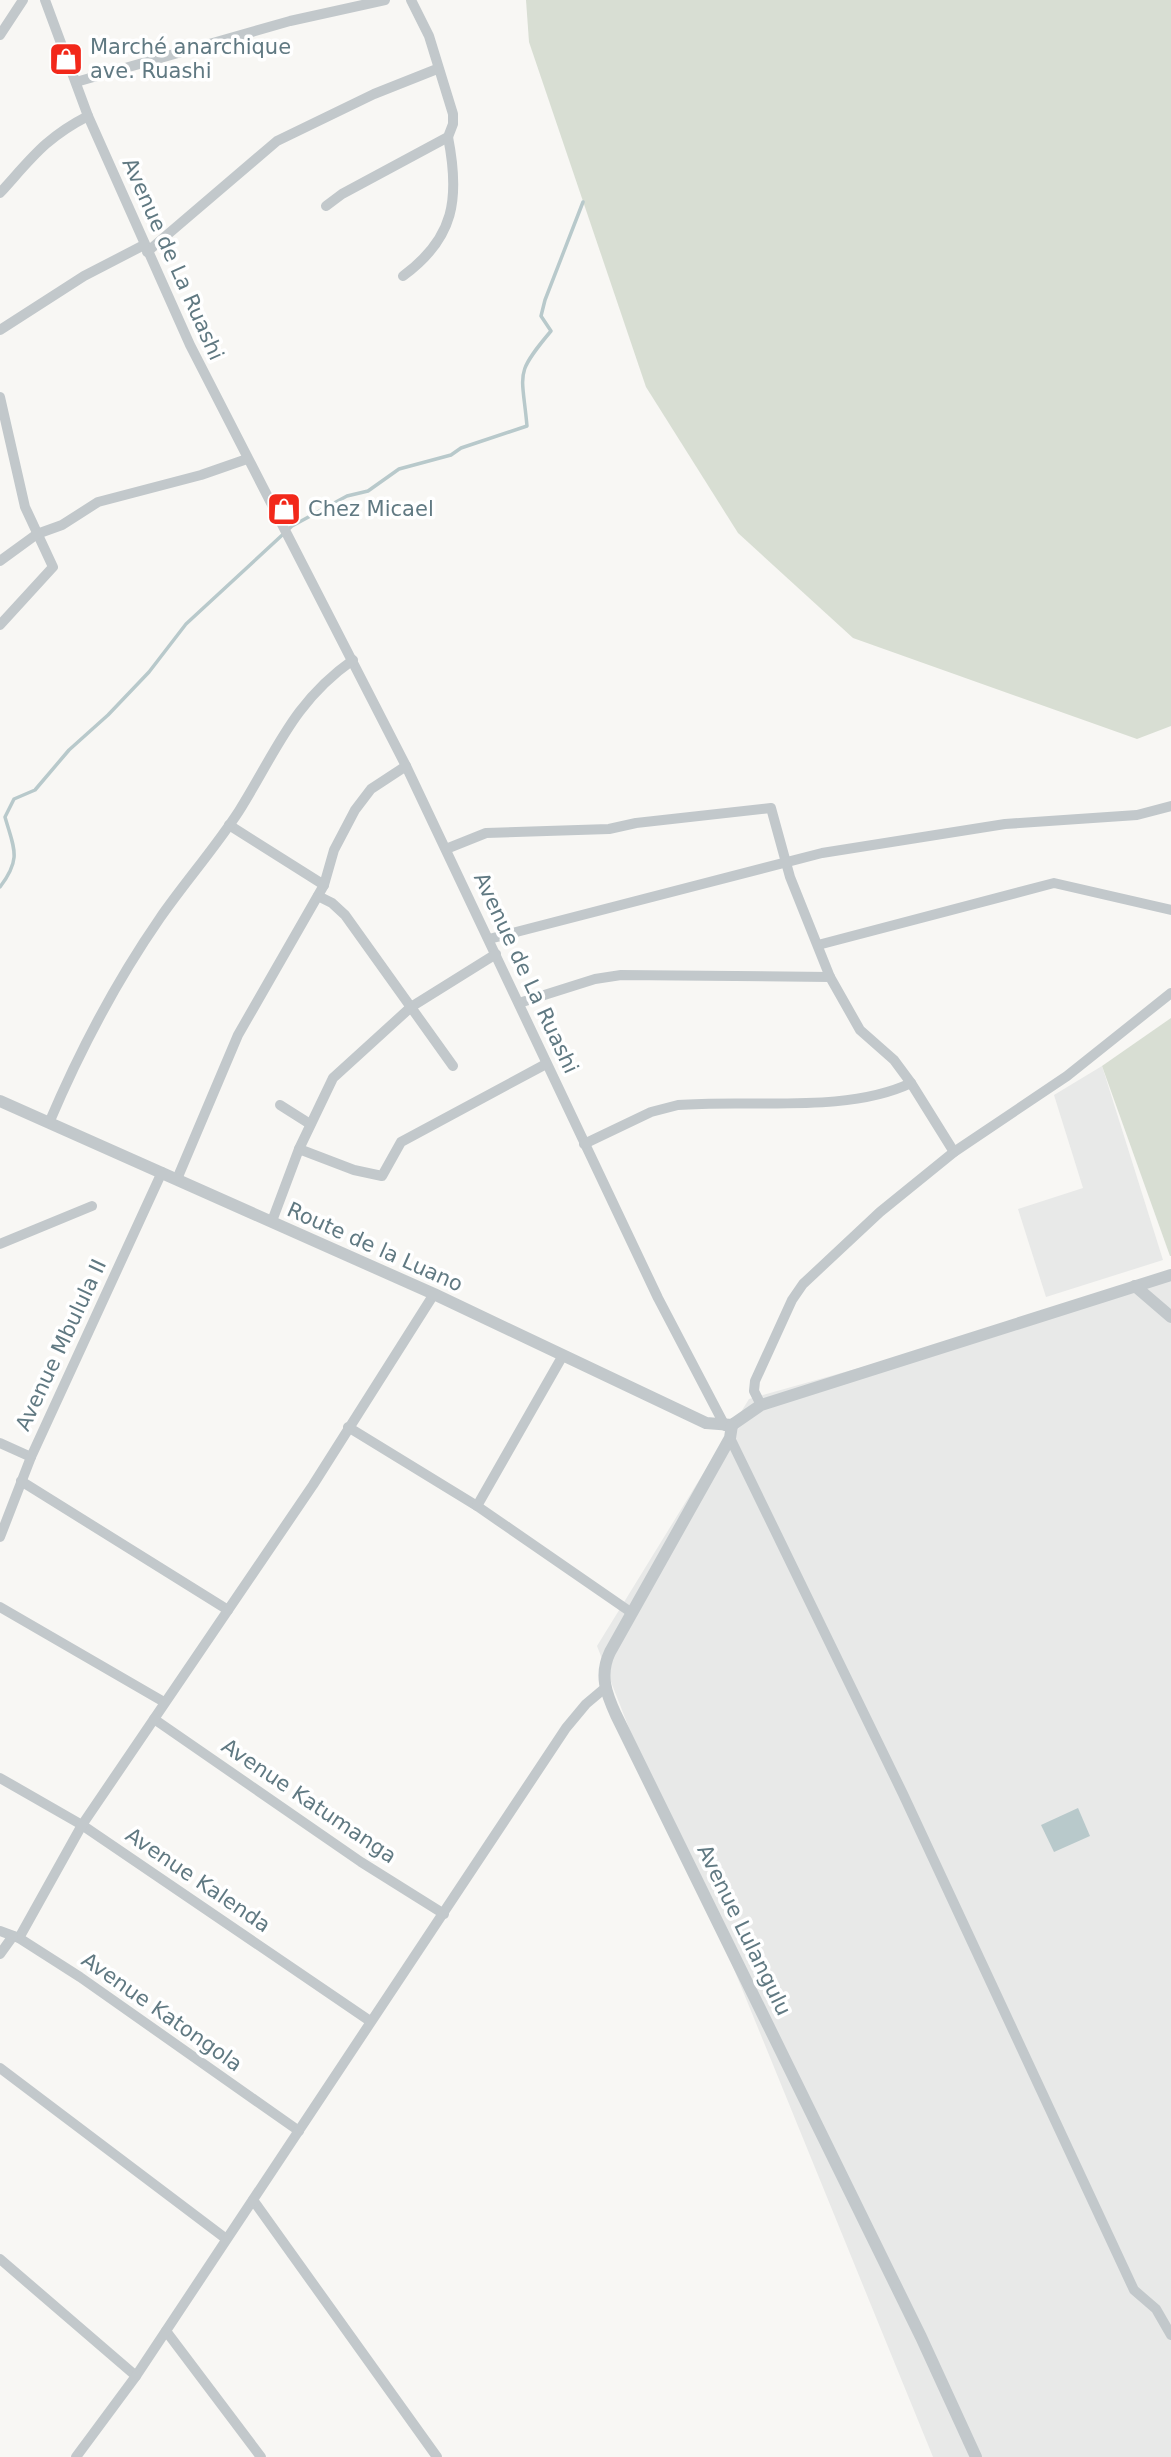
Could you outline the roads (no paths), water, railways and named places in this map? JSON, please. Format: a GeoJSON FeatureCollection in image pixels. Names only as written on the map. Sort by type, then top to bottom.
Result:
{"type":"FeatureCollection","features":[{"type":"Feature","properties":{"kind":"street"},"geometry":{"type":"LineString","coordinates":[[0,34],[23,0]]}},
{"type":"Feature","properties":{"kind":"street","name":"Avenue de La Ruashi"},"geometry":{"type":"LineString","coordinates":[[45,0],[88,116],[145,249],[247,459],[406,766],[658,1298],[729,1430],[1134,2290],[1156,2309],[1171,2335]]}},
{"type":"Feature","properties":{"kind":"street"},"geometry":{"type":"LineString","coordinates":[[76,82],[290,21],[385,0]]}},
{"type":"Feature","properties":{"kind":"street"},"geometry":{"type":"LineString","coordinates":[[403,276],[425,260],[444,232],[453,205],[455,182],[448,137],[453,124],[453,114],[429,36],[411,0]]}},
{"type":"Feature","properties":{"kind":"street"},"geometry":{"type":"LineString","coordinates":[[0,330],[84,276],[145,249],[276,141],[374,94],[437,69]]}},
{"type":"Feature","properties":{"kind":"street"},"geometry":{"type":"LineString","coordinates":[[0,193],[39,148],[58,131],[88,116]]}},
{"type":"Feature","properties":{"kind":"street"},"geometry":{"type":"LineString","coordinates":[[326,206],[342,194],[448,137]]}},
{"type":"Feature","properties":{"kind":"street"},"geometry":{"type":"LineString","coordinates":[[0,397],[24,503],[48,553],[51,572],[0,625]]}},
{"type":"Feature","properties":{"kind":"street"},"geometry":{"type":"LineString","coordinates":[[0,561],[37,534],[62,525],[98,502],[201,475],[247,459]]}},
{"type":"Feature","properties":{"kind":"street"},"geometry":{"type":"LineString","coordinates":[[49,1123],[79,1052],[117,982],[229,825],[298,711],[326,678],[352,660]]}},
{"type":"Feature","properties":{"kind":"street"},"geometry":{"type":"LineString","coordinates":[[177,1179],[238,1035],[324,885],[334,850],[361,799],[376,785],[406,766]]}},
{"type":"Feature","properties":{"kind":"street"},"geometry":{"type":"LineString","coordinates":[[446,849],[486,833],[609,829],[767,806],[774,812],[792,885],[830,977],[860,1030],[894,1060],[954,1152]]}},
{"type":"Feature","properties":{"kind":"street"},"geometry":{"type":"LineString","coordinates":[[489,939],[822,853],[972,829],[1137,815],[1171,806]]}},
{"type":"Feature","properties":{"kind":"street"},"geometry":{"type":"LineString","coordinates":[[229,825],[324,885]]}},
{"type":"Feature","properties":{"kind":"street"},"geometry":{"type":"LineString","coordinates":[[818,945],[1054,883],[1171,910]]}},
{"type":"Feature","properties":{"kind":"street"},"geometry":{"type":"LineString","coordinates":[[318,896],[332,903],[345,915],[453,1066]]}},
{"type":"Feature","properties":{"kind":"street"},"geometry":{"type":"LineString","coordinates":[[272,1221],[299,1149],[333,1078],[411,1007],[496,954]]}},
{"type":"Feature","properties":{"kind":"street"},"geometry":{"type":"LineString","coordinates":[[519,1003],[595,979],[621,975],[830,977]]}},
{"type":"Feature","properties":{"kind":"street"},"geometry":{"type":"LineString","coordinates":[[761,1405],[754,1391],[755,1381],[792,1300],[803,1284],[880,1212],[954,1152],[1067,1076],[1171,993]]}},
{"type":"Feature","properties":{"kind":"street"},"geometry":{"type":"LineString","coordinates":[[299,1149],[354,1170],[382,1176],[401,1142],[546,1064]]}},
{"type":"Feature","properties":{"kind":"street"},"geometry":{"type":"LineString","coordinates":[[584,1144],[651,1112],[678,1105],[856,1098],[888,1093],[911,1083]]}},
{"type":"Feature","properties":{"kind":"street","name":"Route de la Luano"},"geometry":{"type":"LineString","coordinates":[[0,1101],[434,1294],[706,1423],[729,1430]]}},
{"type":"Feature","properties":{"kind":"street"},"geometry":{"type":"LineString","coordinates":[[280,1105],[310,1124]]}},
{"type":"Feature","properties":{"kind":"street","name":"Avenue Mbulula II"},"geometry":{"type":"LineString","coordinates":[[0,1537],[31,1457],[162,1172]]}},
{"type":"Feature","properties":{"kind":"street"},"geometry":{"type":"LineString","coordinates":[[0,1244],[92,1206]]}},
{"type":"Feature","properties":{"kind":"street"},"geometry":{"type":"LineString","coordinates":[[76,2457],[86,2452],[225,2238],[253,2200],[566,1728],[586,1703],[605,1688],[604,1667],[729,1430],[761,1405],[1171,1275]]}},
{"type":"Feature","properties":{"kind":"street"},"geometry":{"type":"LineString","coordinates":[[1135,1286],[1171,1317]]}},
{"type":"Feature","properties":{"kind":"street"},"geometry":{"type":"LineString","coordinates":[[0,1954],[16,1937],[82,1825],[228,1610],[434,1294]]}},
{"type":"Feature","properties":{"kind":"street"},"geometry":{"type":"LineString","coordinates":[[477,1506],[562,1357]]}},
{"type":"Feature","properties":{"kind":"street"},"geometry":{"type":"LineString","coordinates":[[348,1427],[477,1506],[632,1613]]}},
{"type":"Feature","properties":{"kind":"street"},"geometry":{"type":"LineString","coordinates":[[0,1443],[31,1457]]}},
{"type":"Feature","properties":{"kind":"street"},"geometry":{"type":"LineString","coordinates":[[21,1481],[228,1610]]}},
{"type":"Feature","properties":{"kind":"street"},"geometry":{"type":"LineString","coordinates":[[0,1607],[164,1702]]}},
{"type":"Feature","properties":{"kind":"street","name":"Avenue Lulangulu"},"geometry":{"type":"LineString","coordinates":[[605,1688],[922,2337],[976,2457]]}},
{"type":"Feature","properties":{"kind":"street","name":"Avenue Katumanga"},"geometry":{"type":"LineString","coordinates":[[154,1718],[361,1862],[444,1914]]}},
{"type":"Feature","properties":{"kind":"street","name":"Avenue Kalenda"},"geometry":{"type":"LineString","coordinates":[[0,1778],[82,1825],[370,2021]]}},
{"type":"Feature","properties":{"kind":"street","name":"Avenue Katongola"},"geometry":{"type":"LineString","coordinates":[[0,1931],[16,1937],[113,2000],[299,2131]]}},
{"type":"Feature","properties":{"kind":"street"},"geometry":{"type":"LineString","coordinates":[[0,2068],[105,2150],[225,2238]]}},
{"type":"Feature","properties":{"kind":"street"},"geometry":{"type":"LineString","coordinates":[[253,2200],[437,2457]]}},
{"type":"Feature","properties":{"kind":"street"},"geometry":{"type":"LineString","coordinates":[[0,2259],[136,2376]]}},
{"type":"Feature","properties":{"kind":"street"},"geometry":{"type":"LineString","coordinates":[[166,2331],[261,2457]]}},
{"type":"Feature","properties":{"kind":"waterway"},"geometry":{"type":"LineString","coordinates":[[0,887],[14,861],[5,817],[14,799],[35,790],[69,750],[108,715],[149,672],[186,624],[292,526],[347,496],[368,491],[399,469],[451,455],[461,448],[527,426],[523,374],[531,357],[551,331],[541,316],[583,202]]}},
{"type":"Feature","properties":{"kind":"place","name":"Marché anarchique ave. Ruashi"},"geometry":{"type":"Point","coordinates":[66,59]}},
{"type":"Feature","properties":{"kind":"place","name":"Chez Micael"},"geometry":{"type":"Point","coordinates":[284,509]}}]}
